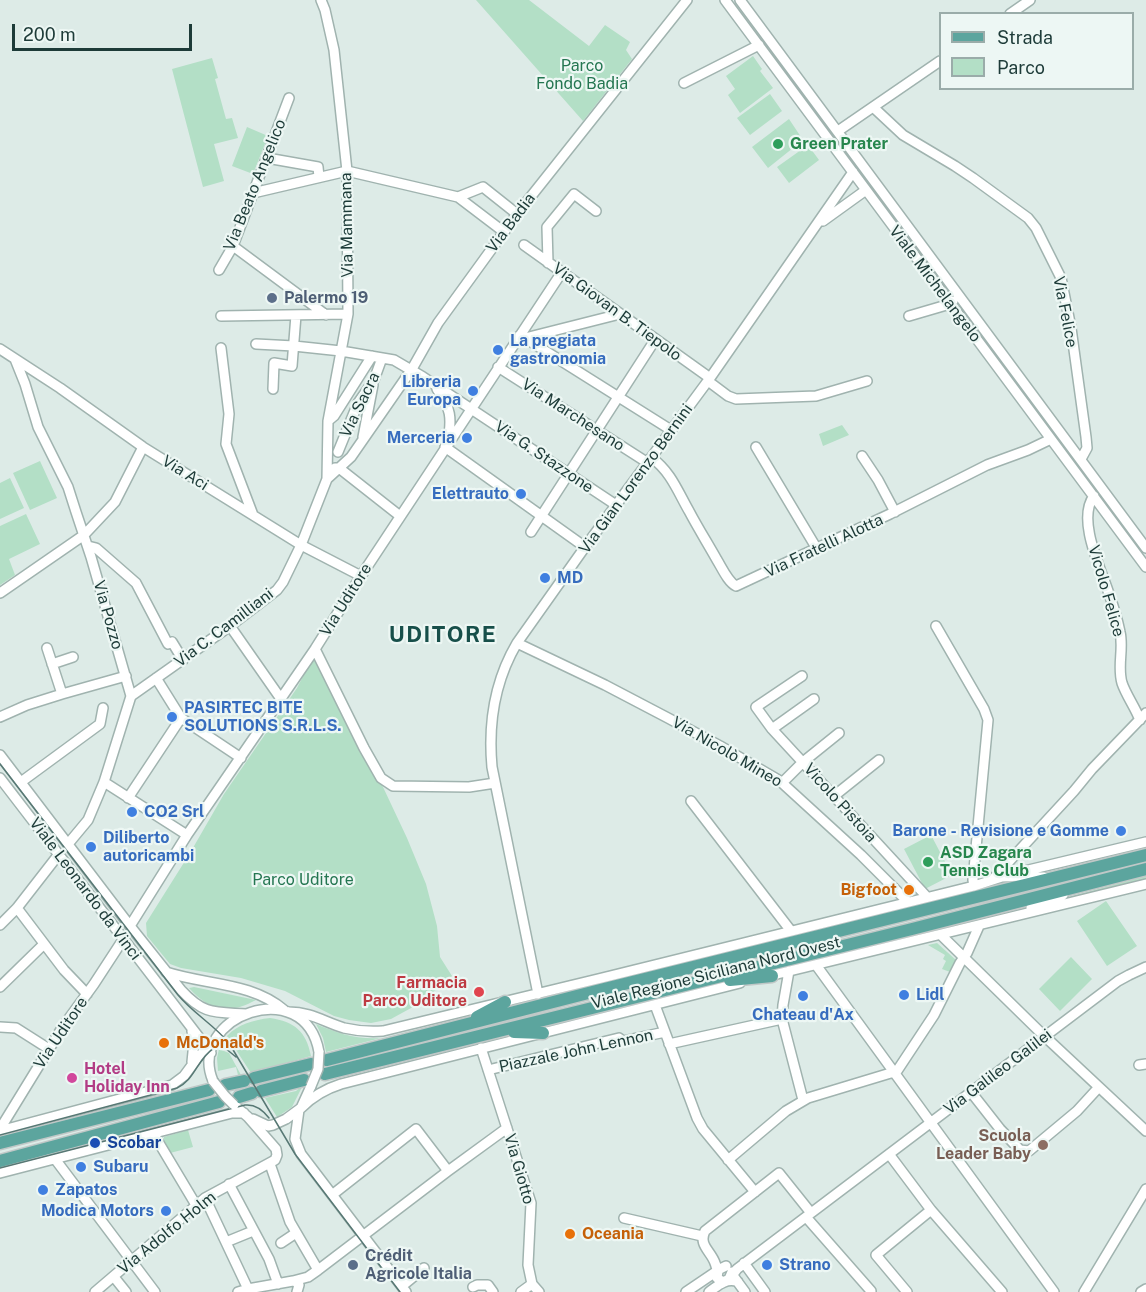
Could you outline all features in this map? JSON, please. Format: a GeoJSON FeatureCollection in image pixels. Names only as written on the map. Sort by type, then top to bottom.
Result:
{"type":"FeatureCollection","features":[{"type":"Feature","properties":{"kind":"main road","name":"Viale Regione Siciliana Nord Ovest"},"geometry":{"type":"LineString","coordinates":[[323,1056],[459,1026],[1146,855]]}},
{"type":"Feature","properties":{"kind":"main road","name":"Viale Regione Siciliana Nord Ovest"},"geometry":{"type":"LineString","coordinates":[[325,1074],[1146,869]]}},
{"type":"Feature","properties":{"kind":"main road"},"geometry":{"type":"LineString","coordinates":[[672,988],[772,976]]}},
{"type":"Feature","properties":{"kind":"main road"},"geometry":{"type":"LineString","coordinates":[[459,1026],[505,1002]]}},
{"type":"Feature","properties":{"kind":"main road"},"geometry":{"type":"LineString","coordinates":[[498,1031],[543,1033]]}},
{"type":"Feature","properties":{"kind":"main road"},"geometry":{"type":"LineString","coordinates":[[0,1143],[216,1086],[311,1064]]}},
{"type":"Feature","properties":{"kind":"main road"},"geometry":{"type":"LineString","coordinates":[[237,1101],[256,1092],[307,1083]]}},
{"type":"Feature","properties":{"kind":"main road"},"geometry":{"type":"LineString","coordinates":[[0,1161],[219,1102]]}},
{"type":"Feature","properties":{"kind":"main road"},"geometry":{"type":"LineString","coordinates":[[0,1171],[22,1155]]}},
{"type":"Feature","properties":{"kind":"street","name":"Via Mammana"},"geometry":{"type":"LineString","coordinates":[[321,0],[334,51],[347,171],[348,314],[328,421],[327,479]]}},
{"type":"Feature","properties":{"kind":"street","name":"Via Badia"},"geometry":{"type":"LineString","coordinates":[[327,479],[351,457],[412,369],[438,323],[504,232],[687,0]]}},
{"type":"Feature","properties":{"kind":"street","name":"Viale Michelangelo"},"geometry":{"type":"LineString","coordinates":[[725,0],[1146,567]]}},
{"type":"Feature","properties":{"kind":"street","name":"Viale Michelangelo"},"geometry":{"type":"LineString","coordinates":[[740,0],[1146,548]]}},
{"type":"Feature","properties":{"kind":"street"},"geometry":{"type":"LineString","coordinates":[[1013,12],[1030,0]]}},
{"type":"Feature","properties":{"kind":"street"},"geometry":{"type":"LineString","coordinates":[[684,83],[759,45]]}},
{"type":"Feature","properties":{"kind":"street"},"geometry":{"type":"LineString","coordinates":[[838,131],[939,62]]}},
{"type":"Feature","properties":{"kind":"street"},"geometry":{"type":"LineString","coordinates":[[795,94],[805,87]]}},
{"type":"Feature","properties":{"kind":"street","name":"Via Beato Angelico"},"geometry":{"type":"LineString","coordinates":[[219,270],[233,246],[289,99]]}},
{"type":"Feature","properties":{"kind":"street","name":"Via Felice"},"geometry":{"type":"LineString","coordinates":[[873,107],[903,135],[973,178],[1028,219],[1036,228],[1061,278],[1071,328],[1087,448],[1081,459]]}},
{"type":"Feature","properties":{"kind":"street"},"geometry":{"type":"LineString","coordinates":[[267,158],[318,167],[319,177]]}},
{"type":"Feature","properties":{"kind":"street"},"geometry":{"type":"LineString","coordinates":[[253,193],[347,171],[458,197],[504,232]]}},
{"type":"Feature","properties":{"kind":"street","name":"Via Gian Lorenzo Bernini"},"geometry":{"type":"LineString","coordinates":[[538,994],[490,751],[491,718],[497,687],[509,656],[517,643],[709,380],[853,172]]}},
{"type":"Feature","properties":{"kind":"street"},"geometry":{"type":"LineString","coordinates":[[458,197],[483,187],[518,214]]}},
{"type":"Feature","properties":{"kind":"street","name":"Via Gian Lorenzo Bernini"},"geometry":{"type":"LineString","coordinates":[[816,226],[866,190]]}},
{"type":"Feature","properties":{"kind":"street"},"geometry":{"type":"LineString","coordinates":[[548,262],[547,227],[574,194],[596,211]]}},
{"type":"Feature","properties":{"kind":"street","name":"Via Giovan B. Tiepolo"},"geometry":{"type":"LineString","coordinates":[[524,245],[736,399],[816,396],[867,381]]}},
{"type":"Feature","properties":{"kind":"street"},"geometry":{"type":"LineString","coordinates":[[233,246],[326,315]]}},
{"type":"Feature","properties":{"kind":"street","name":"Via Uditore"},"geometry":{"type":"LineString","coordinates":[[130,926],[187,835],[315,649],[446,445],[498,367],[522,336],[562,272]]}},
{"type":"Feature","properties":{"kind":"street"},"geometry":{"type":"LineString","coordinates":[[909,316],[950,303],[960,296]]}},
{"type":"Feature","properties":{"kind":"street"},"geometry":{"type":"LineString","coordinates":[[220,316],[348,314]]}},
{"type":"Feature","properties":{"kind":"street"},"geometry":{"type":"LineString","coordinates":[[522,336],[620,314]]}},
{"type":"Feature","properties":{"kind":"street"},"geometry":{"type":"LineString","coordinates":[[273,389],[274,363],[292,366],[296,315]]}},
{"type":"Feature","properties":{"kind":"street"},"geometry":{"type":"LineString","coordinates":[[522,336],[671,430]]}},
{"type":"Feature","properties":{"kind":"street"},"geometry":{"type":"LineString","coordinates":[[531,532],[655,340]]}},
{"type":"Feature","properties":{"kind":"street","name":"Via G. Stazzone"},"geometry":{"type":"LineString","coordinates":[[256,344],[341,351],[394,360],[412,369],[616,506]]}},
{"type":"Feature","properties":{"kind":"street"},"geometry":{"type":"LineString","coordinates":[[221,348],[229,414],[225,444],[254,515]]}},
{"type":"Feature","properties":{"kind":"street","name":"Via Aci"},"geometry":{"type":"LineString","coordinates":[[0,349],[143,447],[301,544],[361,576]]}},
{"type":"Feature","properties":{"kind":"street"},"geometry":{"type":"LineString","coordinates":[[328,421],[377,357]]}},
{"type":"Feature","properties":{"kind":"street","name":"Via Sacra"},"geometry":{"type":"LineString","coordinates":[[338,452],[358,404],[374,380],[377,357]]}},
{"type":"Feature","properties":{"kind":"street","name":"Via Pozzo"},"geometry":{"type":"LineString","coordinates":[[15,359],[34,417],[68,487],[88,546],[131,696]]}},
{"type":"Feature","properties":{"kind":"street","name":"Via Marchesano"},"geometry":{"type":"LineString","coordinates":[[498,367],[597,430],[650,460]]}},
{"type":"Feature","properties":{"kind":"street"},"geometry":{"type":"LineString","coordinates":[[362,440],[374,380]]}},
{"type":"Feature","properties":{"kind":"street"},"geometry":{"type":"LineString","coordinates":[[434,384],[446,402],[451,423],[446,445],[585,547]]}},
{"type":"Feature","properties":{"kind":"street","name":"Via Fratelli Alotta"},"geometry":{"type":"LineString","coordinates":[[650,460],[658,463],[676,486],[688,511],[733,585],[738,586],[895,512],[987,465],[1051,439]]}},
{"type":"Feature","properties":{"kind":"street"},"geometry":{"type":"LineString","coordinates":[[0,593],[84,535],[115,502],[143,447]]}},
{"type":"Feature","properties":{"kind":"street"},"geometry":{"type":"LineString","coordinates":[[756,447],[817,549]]}},
{"type":"Feature","properties":{"kind":"street"},"geometry":{"type":"LineString","coordinates":[[327,451],[351,457]]}},
{"type":"Feature","properties":{"kind":"street"},"geometry":{"type":"LineString","coordinates":[[862,456],[895,512]]}},
{"type":"Feature","properties":{"kind":"street"},"geometry":{"type":"LineString","coordinates":[[326,468],[339,468],[400,516]]}},
{"type":"Feature","properties":{"kind":"street","name":"Via C. Camilliani"},"geometry":{"type":"LineString","coordinates":[[131,696],[230,627],[277,590],[301,544],[327,479]]}},
{"type":"Feature","properties":{"kind":"street","name":"Vicolo Felice"},"geometry":{"type":"LineString","coordinates":[[1094,496],[1088,508],[1092,551],[1108,590],[1121,635],[1119,671],[1122,685],[1143,716]]}},
{"type":"Feature","properties":{"kind":"street"},"geometry":{"type":"LineString","coordinates":[[88,546],[96,548],[136,583],[168,644],[172,642],[183,660]]}},
{"type":"Feature","properties":{"kind":"street"},"geometry":{"type":"LineString","coordinates":[[936,626],[988,720],[974,886]]}},
{"type":"Feature","properties":{"kind":"street"},"geometry":{"type":"LineString","coordinates":[[230,627],[281,699]]}},
{"type":"Feature","properties":{"kind":"street","name":"Via Nicolò Mineo"},"geometry":{"type":"LineString","coordinates":[[517,643],[697,733],[782,783],[854,848],[908,902]]}},
{"type":"Feature","properties":{"kind":"street"},"geometry":{"type":"LineString","coordinates":[[47,648],[62,694]]}},
{"type":"Feature","properties":{"kind":"street"},"geometry":{"type":"LineString","coordinates":[[315,649],[381,778],[393,786],[469,787],[495,783]]}},
{"type":"Feature","properties":{"kind":"street"},"geometry":{"type":"LineString","coordinates":[[52,664],[73,657]]}},
{"type":"Feature","properties":{"kind":"street"},"geometry":{"type":"LineString","coordinates":[[0,717],[27,705],[126,676]]}},
{"type":"Feature","properties":{"kind":"street","name":"Vicolo Pistoia"},"geometry":{"type":"LineString","coordinates":[[802,676],[756,707],[772,729],[927,897]]}},
{"type":"Feature","properties":{"kind":"street"},"geometry":{"type":"LineString","coordinates":[[156,678],[181,718],[241,758]]}},
{"type":"Feature","properties":{"kind":"street"},"geometry":{"type":"LineString","coordinates":[[68,844],[88,819],[104,782],[131,696]]}},
{"type":"Feature","properties":{"kind":"street"},"geometry":{"type":"LineString","coordinates":[[772,729],[814,699]]}},
{"type":"Feature","properties":{"kind":"street"},"geometry":{"type":"LineString","coordinates":[[21,782],[100,724],[103,708]]}},
{"type":"Feature","properties":{"kind":"street"},"geometry":{"type":"LineString","coordinates":[[992,880],[1143,716]]}},
{"type":"Feature","properties":{"kind":"street"},"geometry":{"type":"LineString","coordinates":[[128,798],[181,718]]}},
{"type":"Feature","properties":{"kind":"street"},"geometry":{"type":"LineString","coordinates":[[782,783],[803,762],[839,733]]}},
{"type":"Feature","properties":{"kind":"street","name":"Viale Leonardo da Vinci"},"geometry":{"type":"LineString","coordinates":[[0,755],[181,990],[198,1006],[212,1012],[246,1014]]}},
{"type":"Feature","properties":{"kind":"street"},"geometry":{"type":"LineString","coordinates":[[834,796],[879,760]]}},
{"type":"Feature","properties":{"kind":"street","name":"Viale Leonardo da Vinci"},"geometry":{"type":"LineString","coordinates":[[0,778],[188,1024],[211,1048]]}},
{"type":"Feature","properties":{"kind":"street"},"geometry":{"type":"LineString","coordinates":[[104,782],[187,835]]}},
{"type":"Feature","properties":{"kind":"street"},"geometry":{"type":"LineString","coordinates":[[0,794],[9,789]]}},
{"type":"Feature","properties":{"kind":"street"},"geometry":{"type":"LineString","coordinates":[[691,801],[791,931]]}},
{"type":"Feature","properties":{"kind":"street"},"geometry":{"type":"LineString","coordinates":[[0,1130],[167,1087],[180,1080],[198,1057],[211,1048],[223,1030],[246,1014],[262,1009],[302,1012],[347,1029],[371,1032],[395,1028],[974,886],[1146,841]]}},
{"type":"Feature","properties":{"kind":"street"},"geometry":{"type":"LineString","coordinates":[[0,925],[17,908],[59,854]]}},
{"type":"Feature","properties":{"kind":"street"},"geometry":{"type":"LineString","coordinates":[[1002,877],[1056,878]]}},
{"type":"Feature","properties":{"kind":"street"},"geometry":{"type":"LineString","coordinates":[[995,922],[1099,881]]}},
{"type":"Feature","properties":{"kind":"street","name":"Viale Regione Siciliana Nord Ovest"},"geometry":{"type":"LineString","coordinates":[[246,1115],[263,1125],[270,1126],[286,1119],[315,1095],[332,1087],[789,971],[1146,886]]}},
{"type":"Feature","properties":{"kind":"street"},"geometry":{"type":"LineString","coordinates":[[17,908],[64,970],[87,993]]}},
{"type":"Feature","properties":{"kind":"street"},"geometry":{"type":"LineString","coordinates":[[860,926],[876,910]]}},
{"type":"Feature","properties":{"kind":"street"},"geometry":{"type":"LineString","coordinates":[[728,1160],[786,1111],[803,1100],[895,1073],[934,1015],[979,926]]}},
{"type":"Feature","properties":{"kind":"street"},"geometry":{"type":"LineString","coordinates":[[940,935],[1146,1131]]}},
{"type":"Feature","properties":{"kind":"street","name":"Via Uditore"},"geometry":{"type":"LineString","coordinates":[[0,1130],[49,1049],[124,938]]}},
{"type":"Feature","properties":{"kind":"street"},"geometry":{"type":"LineString","coordinates":[[0,987],[44,944]]}},
{"type":"Feature","properties":{"kind":"street"},"geometry":{"type":"LineString","coordinates":[[816,965],[1054,1292]]}},
{"type":"Feature","properties":{"kind":"street","name":"Via Galileo Galilei"},"geometry":{"type":"LineString","coordinates":[[728,1271],[808,1215],[1118,981],[1146,967]]}},
{"type":"Feature","properties":{"kind":"street"},"geometry":{"type":"LineString","coordinates":[[789,971],[782,1019],[803,1100]]}},
{"type":"Feature","properties":{"kind":"street"},"geometry":{"type":"LineString","coordinates":[[166,972],[256,993],[275,1002],[308,1026],[323,1056],[318,1069],[307,1083],[300,1109],[295,1132],[301,1154],[404,1289],[424,1268]]}},
{"type":"Feature","properties":{"kind":"street"},"geometry":{"type":"LineString","coordinates":[[655,1005],[697,1118],[703,1129],[755,1192]]}},
{"type":"Feature","properties":{"kind":"street"},"geometry":{"type":"LineString","coordinates":[[669,1044],[782,1019]]}},
{"type":"Feature","properties":{"kind":"street"},"geometry":{"type":"LineString","coordinates":[[188,1024],[194,1042],[194,1056],[190,1068]]}},
{"type":"Feature","properties":{"kind":"street"},"geometry":{"type":"LineString","coordinates":[[0,1027],[16,1028],[49,1049]]}},
{"type":"Feature","properties":{"kind":"street","name":"Piazzale John Lennon"},"geometry":{"type":"LineString","coordinates":[[488,1070],[619,1038],[623,1041],[665,1032]]}},
{"type":"Feature","properties":{"kind":"street"},"geometry":{"type":"LineString","coordinates":[[211,1048],[209,1071],[216,1086],[225,1096],[237,1101],[246,1115],[276,1149],[277,1155],[272,1163],[290,1222],[318,1270]]}},
{"type":"Feature","properties":{"kind":"street","name":"Via Giotto"},"geometry":{"type":"LineString","coordinates":[[481,1048],[531,1203],[528,1265],[532,1284]]}},
{"type":"Feature","properties":{"kind":"street"},"geometry":{"type":"LineString","coordinates":[[971,1092],[1020,1150],[1029,1150],[1077,1111],[1099,1087]]}},
{"type":"Feature","properties":{"kind":"street"},"geometry":{"type":"LineString","coordinates":[[0,1171],[232,1113],[246,1115]]}},
{"type":"Feature","properties":{"kind":"street"},"geometry":{"type":"LineString","coordinates":[[298,1291],[308,1277],[507,1128]]}},
{"type":"Feature","properties":{"kind":"street"},"geometry":{"type":"LineString","coordinates":[[332,1195],[416,1129],[448,1171]]}},
{"type":"Feature","properties":{"kind":"street"},"geometry":{"type":"LineString","coordinates":[[153,1133],[196,1205]]}},
{"type":"Feature","properties":{"kind":"street"},"geometry":{"type":"LineString","coordinates":[[889,1154],[931,1210],[1002,1292]]}},
{"type":"Feature","properties":{"kind":"street"},"geometry":{"type":"LineString","coordinates":[[55,1159],[155,1292]]}},
{"type":"Feature","properties":{"kind":"street","name":"Via Adolfo Holm"},"geometry":{"type":"LineString","coordinates":[[95,1292],[205,1198],[272,1163]]}},
{"type":"Feature","properties":{"kind":"street"},"geometry":{"type":"LineString","coordinates":[[745,1292],[704,1245],[702,1236],[707,1229],[779,1173],[808,1215],[871,1291]]}},
{"type":"Feature","properties":{"kind":"street"},"geometry":{"type":"LineString","coordinates":[[228,1184],[269,1259],[279,1284]]}},
{"type":"Feature","properties":{"kind":"street"},"geometry":{"type":"LineString","coordinates":[[1084,1292],[1146,1190]]}},
{"type":"Feature","properties":{"kind":"street"},"geometry":{"type":"LineString","coordinates":[[205,1198],[226,1242],[243,1290],[267,1289],[308,1277]]}},
{"type":"Feature","properties":{"kind":"street"},"geometry":{"type":"LineString","coordinates":[[907,1292],[876,1256],[931,1210]]}},
{"type":"Feature","properties":{"kind":"street"},"geometry":{"type":"LineString","coordinates":[[624,1218],[702,1236]]}},
{"type":"Feature","properties":{"kind":"street"},"geometry":{"type":"LineString","coordinates":[[226,1242],[253,1231]]}},
{"type":"Feature","properties":{"kind":"street"},"geometry":{"type":"LineString","coordinates":[[281,1243],[296,1233]]}},
{"type":"Feature","properties":{"kind":"street"},"geometry":{"type":"LineString","coordinates":[[686,1292],[728,1271]]}},
{"type":"Feature","properties":{"kind":"street"},"geometry":{"type":"LineString","coordinates":[[709,1292],[728,1271]]}},
{"type":"Feature","properties":{"kind":"street"},"geometry":{"type":"LineString","coordinates":[[728,1271],[765,1292]]}},
{"type":"Feature","properties":{"kind":"street"},"geometry":{"type":"LineString","coordinates":[[114,1276],[126,1292]]}},
{"type":"Feature","properties":{"kind":"street"},"geometry":{"type":"LineString","coordinates":[[293,1281],[298,1283],[298,1291]]}},
{"type":"Feature","properties":{"kind":"street"},"geometry":{"type":"LineString","coordinates":[[521,1292],[532,1284],[539,1292]]}},
{"type":"Feature","properties":{"kind":"street"},"geometry":{"type":"LineString","coordinates":[[473,1287],[488,1285],[493,1292]]}},
{"type":"Feature","properties":{"kind":"street"},"geometry":{"type":"LineString","coordinates":[[1141,1292],[1146,1289]]}},
{"type":"Feature","properties":{"kind":"green space","name":"Parco Fondo Badia"},"geometry":{"type":"Polygon","coordinates":[[[476,0],[529,0],[589,46],[605,25],[630,42],[626,50],[632,59],[583,121],[476,0]]]}},
{"type":"Feature","properties":{"kind":"green space","name":"Green Prater"},"geometry":{"type":"Polygon","coordinates":[[[753,56],[762,69],[760,71],[773,88],[740,113],[728,95],[735,89],[726,76],[753,56]]]}},
{"type":"Feature","properties":{"kind":"green space"},"geometry":{"type":"Polygon","coordinates":[[[212,58],[226,119],[232,118],[238,138],[214,144],[224,181],[203,187],[172,69],[212,58]]]}},
{"type":"Feature","properties":{"kind":"green space","name":"Green Prater"},"geometry":{"type":"Polygon","coordinates":[[[770,94],[782,111],[750,135],[737,118],[770,94]]]}},
{"type":"Feature","properties":{"kind":"green space","name":"Green Prater"},"geometry":{"type":"Polygon","coordinates":[[[789,119],[803,140],[768,168],[752,147],[789,119]]]}},
{"type":"Feature","properties":{"kind":"green space"},"geometry":{"type":"Polygon","coordinates":[[[247,127],[268,136],[253,174],[232,166],[247,127]]]}},
{"type":"Feature","properties":{"kind":"green space","name":"Green Prater"},"geometry":{"type":"Polygon","coordinates":[[[808,145],[819,160],[789,183],[777,167],[808,145]]]}},
{"type":"Feature","properties":{"kind":"green space"},"geometry":{"type":"Polygon","coordinates":[[[842,425],[849,435],[823,446],[819,434],[842,425]]]}},
{"type":"Feature","properties":{"kind":"green space"},"geometry":{"type":"Polygon","coordinates":[[[40,461],[57,498],[30,510],[13,473],[40,461]]]}},
{"type":"Feature","properties":{"kind":"green space"},"geometry":{"type":"Polygon","coordinates":[[[10,478],[24,508],[0,519],[0,483],[10,478]]]}},
{"type":"Feature","properties":{"kind":"green space"},"geometry":{"type":"Polygon","coordinates":[[[26,514],[40,544],[9,559],[15,575],[0,585],[0,526],[26,514]]]}},
{"type":"Feature","properties":{"kind":"green space","name":"Parco Uditore"},"geometry":{"type":"Polygon","coordinates":[[[314,655],[407,838],[426,884],[437,926],[440,957],[452,976],[422,1002],[391,1019],[371,1023],[334,1016],[285,991],[241,978],[170,964],[147,936],[146,923],[224,794],[297,688],[314,655]]]}},
{"type":"Feature","properties":{"kind":"green space","name":"ASD Zagara Tennis Club"},"geometry":{"type":"Polygon","coordinates":[[[931,835],[952,875],[925,889],[904,849],[931,835]]]}},
{"type":"Feature","properties":{"kind":"green space"},"geometry":{"type":"Polygon","coordinates":[[[1146,876],[1146,880],[1065,900],[1061,899],[1146,876]]]}},
{"type":"Feature","properties":{"kind":"green space"},"geometry":{"type":"Polygon","coordinates":[[[1106,901],[1137,946],[1107,966],[1077,921],[1106,901]]]}},
{"type":"Feature","properties":{"kind":"green space"},"geometry":{"type":"Polygon","coordinates":[[[937,943],[956,960],[950,972],[942,969],[946,961],[943,959],[945,955],[928,945],[937,943]]]}},
{"type":"Feature","properties":{"kind":"green space"},"geometry":{"type":"Polygon","coordinates":[[[1071,957],[1092,979],[1060,1011],[1039,989],[1071,957]]]}},
{"type":"Feature","properties":{"kind":"green space"},"geometry":{"type":"Polygon","coordinates":[[[194,987],[256,1000],[237,1008],[220,1008],[204,1002],[189,988],[194,987]]]}},
{"type":"Feature","properties":{"kind":"green space"},"geometry":{"type":"Polygon","coordinates":[[[270,1018],[286,1022],[298,1029],[306,1040],[311,1056],[251,1073],[227,1036],[236,1028],[247,1023],[270,1018]]]}},
{"type":"Feature","properties":{"kind":"green space"},"geometry":{"type":"Polygon","coordinates":[[[316,1024],[348,1035],[381,1038],[326,1052],[323,1038],[316,1024]]]}},
{"type":"Feature","properties":{"kind":"green space"},"geometry":{"type":"Polygon","coordinates":[[[219,1049],[229,1053],[241,1075],[238,1075],[236,1067],[218,1071],[219,1049]]]}},
{"type":"Feature","properties":{"kind":"green space"},"geometry":{"type":"Polygon","coordinates":[[[303,1085],[292,1107],[277,1117],[265,1098],[296,1091],[303,1085]]]}},
{"type":"Feature","properties":{"kind":"green space"},"geometry":{"type":"Polygon","coordinates":[[[188,1130],[193,1147],[170,1153],[163,1140],[164,1137],[188,1130]]]}},
{"type":"Feature","properties":{"kind":"tram line"},"geometry":{"type":"LineString","coordinates":[[0,764],[178,995],[229,1043],[295,1154],[400,1292]]}},
{"type":"Feature","properties":{"kind":"tram line"},"geometry":{"type":"LineString","coordinates":[[0,1135],[177,1088],[188,1080],[214,1048],[225,1048],[236,1057]]}},
{"type":"Feature","properties":{"kind":"tram line"},"geometry":{"type":"LineString","coordinates":[[0,1168],[245,1105],[258,1108],[269,1118]]}},
{"type":"Feature","properties":{"kind":"place","name":"Green Prater"},"geometry":{"type":"Point","coordinates":[778,144]}},
{"type":"Feature","properties":{"kind":"place","name":"Palermo 19"},"geometry":{"type":"Point","coordinates":[272,298]}},
{"type":"Feature","properties":{"kind":"place","name":"La pregiata gastronomia"},"geometry":{"type":"Point","coordinates":[498,350]}},
{"type":"Feature","properties":{"kind":"place","name":"Libreria Europa"},"geometry":{"type":"Point","coordinates":[473,391]}},
{"type":"Feature","properties":{"kind":"place","name":"Merceria"},"geometry":{"type":"Point","coordinates":[467,438]}},
{"type":"Feature","properties":{"kind":"place","name":"Elettrauto"},"geometry":{"type":"Point","coordinates":[521,494]}},
{"type":"Feature","properties":{"kind":"place","name":"MD"},"geometry":{"type":"Point","coordinates":[545,578]}},
{"type":"Feature","properties":{"kind":"place","name":"PASIRTEC BITE SOLUTIONS S.R.L.S."},"geometry":{"type":"Point","coordinates":[172,717]}},
{"type":"Feature","properties":{"kind":"place","name":"CO2 Srl"},"geometry":{"type":"Point","coordinates":[132,812]}},
{"type":"Feature","properties":{"kind":"place","name":"Barone - Revisione e Gomme"},"geometry":{"type":"Point","coordinates":[1121,831]}},
{"type":"Feature","properties":{"kind":"place","name":"Diliberto autoricambi"},"geometry":{"type":"Point","coordinates":[91,847]}},
{"type":"Feature","properties":{"kind":"place","name":"ASD Zagara Tennis Club"},"geometry":{"type":"Point","coordinates":[928,862]}},
{"type":"Feature","properties":{"kind":"place","name":"Bigfoot"},"geometry":{"type":"Point","coordinates":[909,890]}},
{"type":"Feature","properties":{"kind":"place","name":"Farmacia Parco Uditore"},"geometry":{"type":"Point","coordinates":[479,992]}},
{"type":"Feature","properties":{"kind":"place","name":"Lidl"},"geometry":{"type":"Point","coordinates":[904,995]}},
{"type":"Feature","properties":{"kind":"place","name":"Chateau d'Ax"},"geometry":{"type":"Point","coordinates":[803,996]}},
{"type":"Feature","properties":{"kind":"place","name":"McDonald's"},"geometry":{"type":"Point","coordinates":[164,1043]}},
{"type":"Feature","properties":{"kind":"place","name":"Hotel Holiday Inn"},"geometry":{"type":"Point","coordinates":[72,1078]}},
{"type":"Feature","properties":{"kind":"place","name":"Scobar"},"geometry":{"type":"Point","coordinates":[95,1143]}},
{"type":"Feature","properties":{"kind":"place","name":"Scuola Leader Baby"},"geometry":{"type":"Point","coordinates":[1043,1145]}},
{"type":"Feature","properties":{"kind":"place","name":"Subaru"},"geometry":{"type":"Point","coordinates":[81,1167]}},
{"type":"Feature","properties":{"kind":"place","name":"Zapatos"},"geometry":{"type":"Point","coordinates":[43,1190]}},
{"type":"Feature","properties":{"kind":"place","name":"Modica Motors"},"geometry":{"type":"Point","coordinates":[166,1211]}},
{"type":"Feature","properties":{"kind":"place","name":"Oceania"},"geometry":{"type":"Point","coordinates":[570,1234]}},
{"type":"Feature","properties":{"kind":"place","name":"Crédit Agricole Italia"},"geometry":{"type":"Point","coordinates":[353,1265]}},
{"type":"Feature","properties":{"kind":"place","name":"Strano"},"geometry":{"type":"Point","coordinates":[767,1265]}},
{"type":"Feature","properties":{"kind":"district","name":"UDITORE"},"geometry":{"type":"Point","coordinates":[443,635]}}]}
